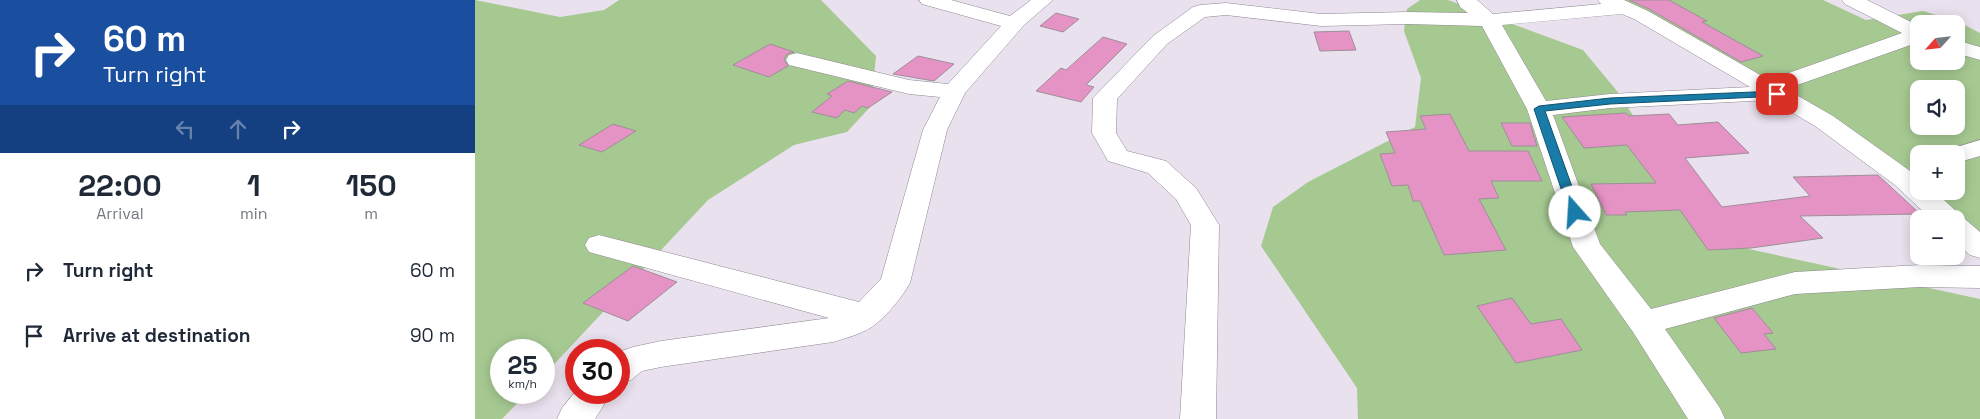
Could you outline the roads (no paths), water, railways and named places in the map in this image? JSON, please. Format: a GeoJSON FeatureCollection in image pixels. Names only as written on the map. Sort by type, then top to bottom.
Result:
{"type":"FeatureCollection","features":[{"type":"Feature","properties":{"kind":"street"},"geometry":{"type":"LineString","coordinates":[[929,0],[1015,24]]}},
{"type":"Feature","properties":{"kind":"street"},"geometry":{"type":"LineString","coordinates":[[630,362],[661,354],[833,330],[865,316],[895,283],[933,139],[954,92],[969,72],[1015,24],[1043,0]]}},
{"type":"Feature","properties":{"kind":"street"},"geometry":{"type":"LineString","coordinates":[[1467,0],[1467,3],[1489,20],[1539,109],[1587,247],[1644,322],[1707,419]]}},
{"type":"Feature","properties":{"kind":"street"},"geometry":{"type":"LineString","coordinates":[[1851,0],[1910,30]]}},
{"type":"Feature","properties":{"kind":"street"},"geometry":{"type":"LineString","coordinates":[[1198,419],[1205,225],[1186,194],[1157,167],[1117,156],[1104,133],[1105,98],[1160,40],[1199,11],[1225,9],[1321,20],[1408,18],[1489,20],[1615,4],[1641,15],[1907,169],[1941,210]]}},
{"type":"Feature","properties":{"kind":"street"},"geometry":{"type":"LineString","coordinates":[[1539,109],[1610,101],[1772,91],[1807,72],[1891,46],[1910,38]]}},
{"type":"Feature","properties":{"kind":"street"},"geometry":{"type":"LineString","coordinates":[[1965,49],[1980,54]]}},
{"type":"Feature","properties":{"kind":"street"},"geometry":{"type":"LineString","coordinates":[[797,60],[909,87],[954,92]]}},
{"type":"Feature","properties":{"kind":"street"},"geometry":{"type":"LineString","coordinates":[[1965,152],[1980,148]]}},
{"type":"Feature","properties":{"kind":"street"},"geometry":{"type":"LineString","coordinates":[[1965,234],[1980,248]]}},
{"type":"Feature","properties":{"kind":"street"},"geometry":{"type":"LineString","coordinates":[[599,245],[865,316]]}},
{"type":"Feature","properties":{"kind":"street"},"geometry":{"type":"LineString","coordinates":[[1644,322],[1795,283],[1920,276],[1980,277]]}},
{"type":"Feature","properties":{"kind":"street"},"geometry":{"type":"LineString","coordinates":[[575,419],[586,404]]}}]}
